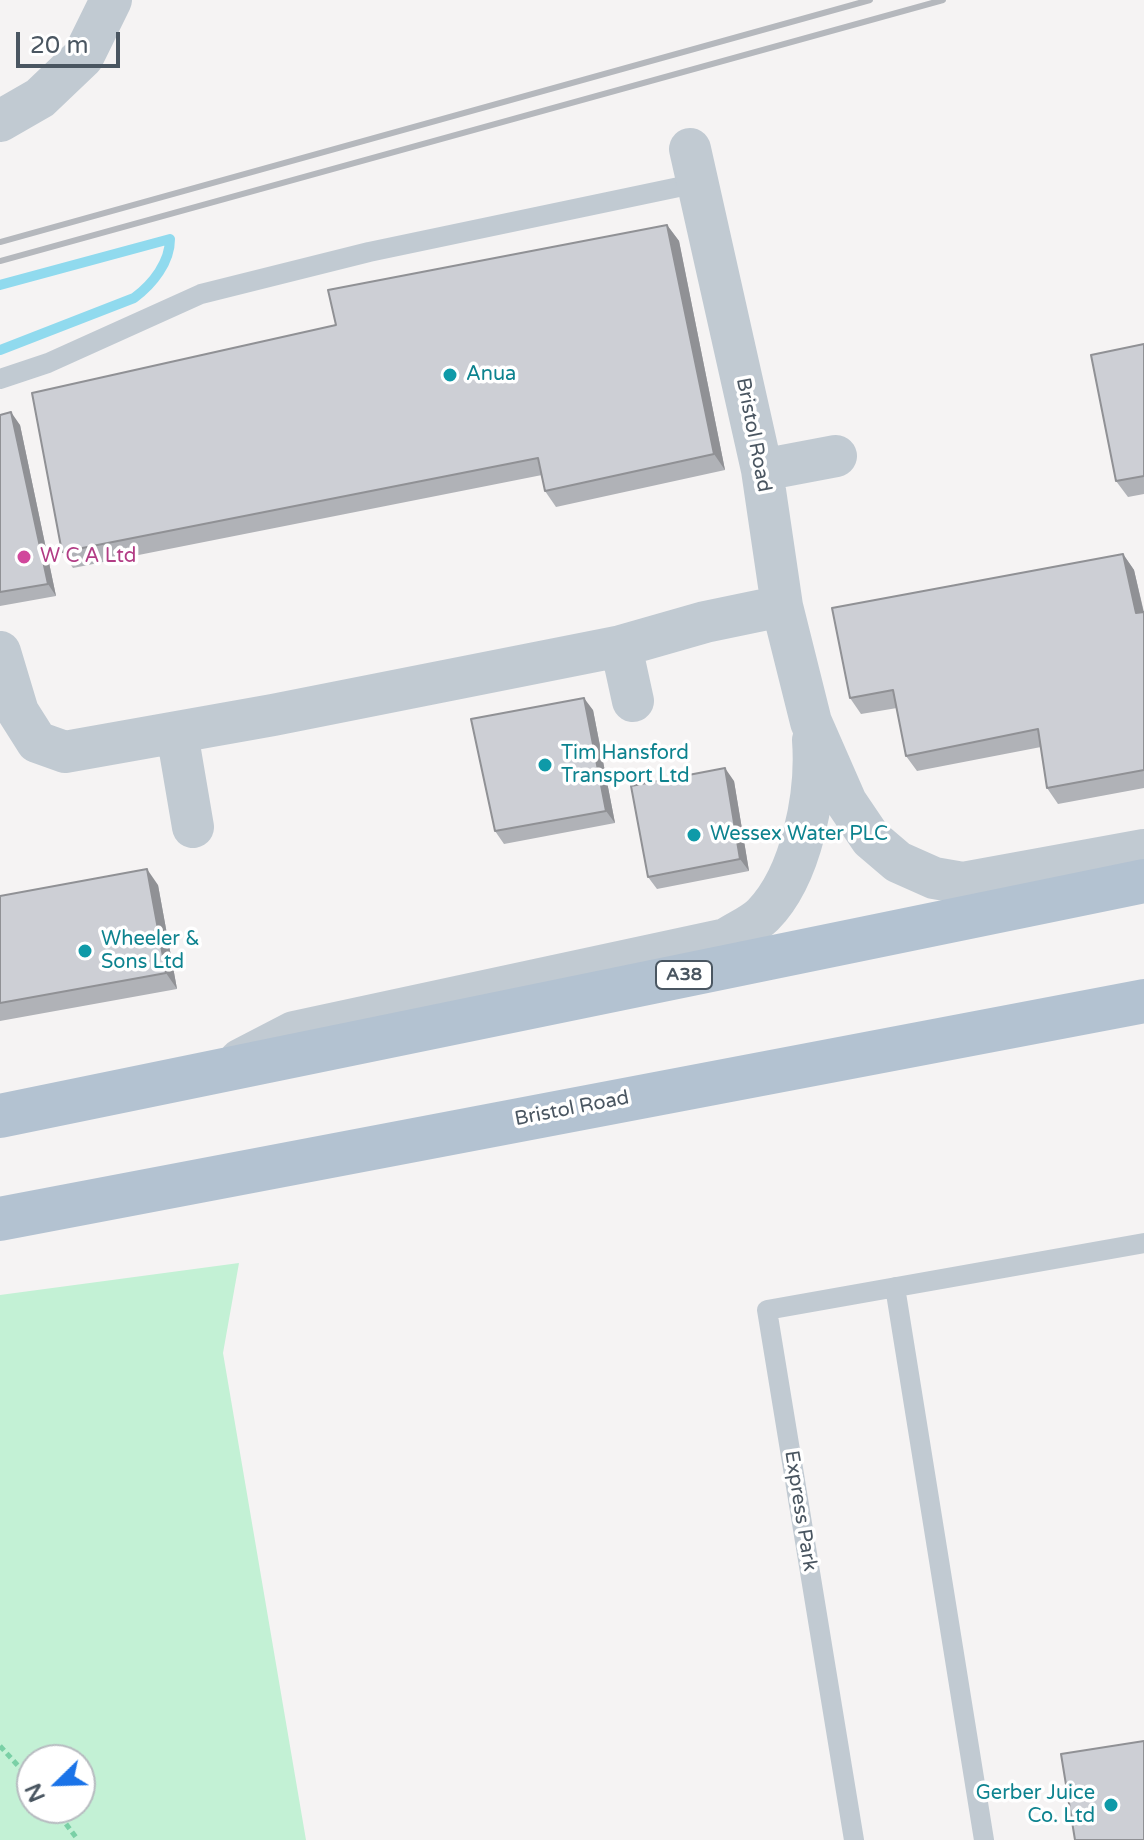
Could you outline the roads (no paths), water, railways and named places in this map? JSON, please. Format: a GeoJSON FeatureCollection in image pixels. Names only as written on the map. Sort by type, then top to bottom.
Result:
{"type":"FeatureCollection","features":[{"type":"Feature","properties":{"kind":"main road","name":"Bristol Road"},"geometry":{"type":"LineString","coordinates":[[0,1116],[1144,881]]}},
{"type":"Feature","properties":{"kind":"main road","name":"Bristol Road"},"geometry":{"type":"LineString","coordinates":[[0,1219],[1144,1001]]}},
{"type":"Feature","properties":{"kind":"street"},"geometry":{"type":"LineString","coordinates":[[0,121],[40,98],[83,57],[111,0]]}},
{"type":"Feature","properties":{"kind":"street","name":"Bristol Road"},"geometry":{"type":"LineString","coordinates":[[225,1068],[294,1032],[726,939],[763,915],[787,879],[810,815],[815,769],[811,722],[782,606],[762,470],[694,166]]}},
{"type":"Feature","properties":{"kind":"street"},"geometry":{"type":"LineString","coordinates":[[762,470],[836,456]]}},
{"type":"Feature","properties":{"kind":"street"},"geometry":{"type":"LineString","coordinates":[[0,652],[18,712],[37,742],[65,752],[621,646],[705,622],[782,606]]}},
{"type":"Feature","properties":{"kind":"street"},"geometry":{"type":"LineString","coordinates":[[621,646],[633,701]]}},
{"type":"Feature","properties":{"kind":"street","name":"Bristol Road"},"geometry":{"type":"LineString","coordinates":[[811,722],[846,802],[871,839],[898,862],[934,878],[963,883],[1144,850]]}},
{"type":"Feature","properties":{"kind":"street"},"geometry":{"type":"LineString","coordinates":[[177,733],[193,827]]}},
{"type":"Feature","properties":{"kind":"lane"},"geometry":{"type":"LineString","coordinates":[[0,379],[48,363],[201,294],[694,166]]}},
{"type":"Feature","properties":{"kind":"lane","name":"Express Park"},"geometry":{"type":"LineString","coordinates":[[854,1840],[767,1310],[1144,1243]]}},
{"type":"Feature","properties":{"kind":"lane"},"geometry":{"type":"LineString","coordinates":[[895,1287],[984,1840]]}},
{"type":"Feature","properties":{"kind":"waterway"},"geometry":{"type":"LineString","coordinates":[[0,285],[170,239],[167,256],[159,272],[134,298],[0,350]]}},
{"type":"Feature","properties":{"kind":"railway"},"geometry":{"type":"LineString","coordinates":[[0,242],[870,0]]}},
{"type":"Feature","properties":{"kind":"railway"},"geometry":{"type":"LineString","coordinates":[[0,261],[943,0]]}},
{"type":"Feature","properties":{"kind":"place","name":"Anua"},"geometry":{"type":"Point","coordinates":[450,375]}},
{"type":"Feature","properties":{"kind":"place","name":"W C A Ltd"},"geometry":{"type":"Point","coordinates":[24,557]}},
{"type":"Feature","properties":{"kind":"place","name":"Tim Hansford Transport Ltd"},"geometry":{"type":"Point","coordinates":[545,765]}},
{"type":"Feature","properties":{"kind":"place","name":"Wessex Water PLC"},"geometry":{"type":"Point","coordinates":[694,835]}},
{"type":"Feature","properties":{"kind":"place","name":"Wheeler & Sons Ltd"},"geometry":{"type":"Point","coordinates":[85,951]}},
{"type":"Feature","properties":{"kind":"place","name":"Gerber Juice Co. Ltd"},"geometry":{"type":"Point","coordinates":[1111,1805]}}]}
